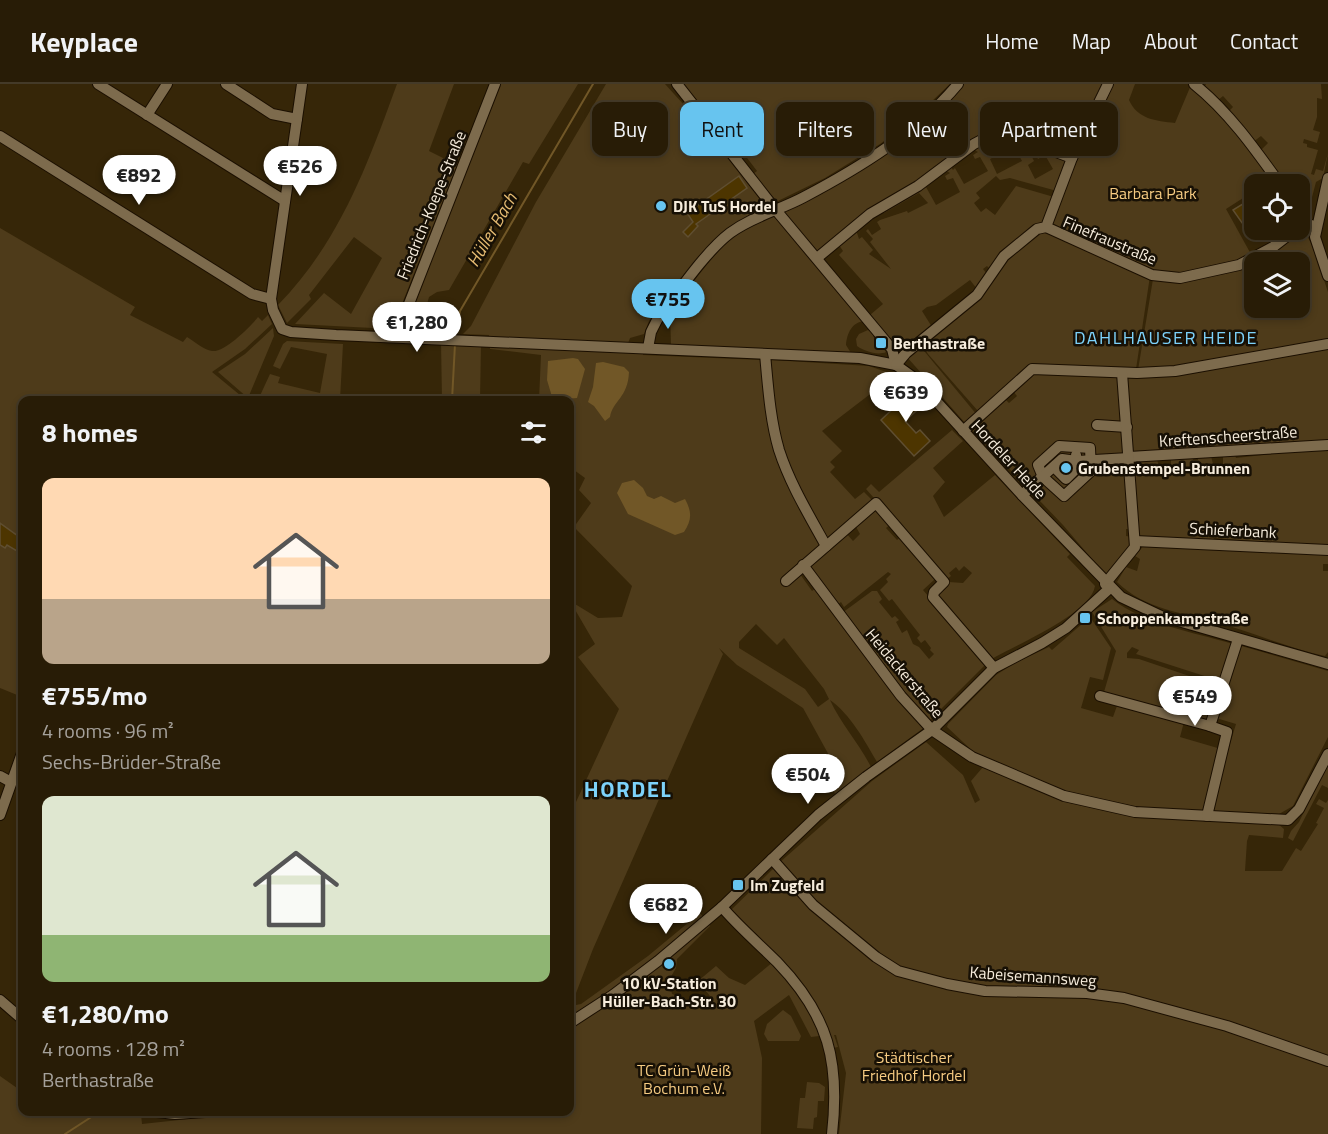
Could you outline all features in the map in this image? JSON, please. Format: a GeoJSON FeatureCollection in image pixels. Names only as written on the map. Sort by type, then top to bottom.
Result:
{"type":"FeatureCollection","features":[{"type":"Feature","properties":{"kind":"street"},"geometry":{"type":"LineString","coordinates":[[98,84],[112,88],[147,115],[285,201]]}},
{"type":"Feature","properties":{"kind":"street"},"geometry":{"type":"LineString","coordinates":[[147,115],[167,84]]}},
{"type":"Feature","properties":{"kind":"street"},"geometry":{"type":"LineString","coordinates":[[302,84],[272,304],[278,324],[291,332],[868,359],[896,365],[906,353],[977,295],[1004,256],[1037,229],[1046,227],[1072,158],[1108,84]]}},
{"type":"Feature","properties":{"kind":"street","name":"Friedrich-Koepe-Straße"},"geometry":{"type":"LineString","coordinates":[[396,337],[495,84]]}},
{"type":"Feature","properties":{"kind":"street","name":"Hordeler Heide"},"geometry":{"type":"LineString","coordinates":[[677,84],[775,209],[892,349],[896,365],[917,380],[1108,586],[1148,612],[1328,664]]}},
{"type":"Feature","properties":{"kind":"street"},"geometry":{"type":"LineString","coordinates":[[648,348],[651,332],[657,320],[712,251],[743,224],[805,196],[900,138],[958,84]]}},
{"type":"Feature","properties":{"kind":"street"},"geometry":{"type":"LineString","coordinates":[[1194,84],[1218,106],[1273,174]]}},
{"type":"Feature","properties":{"kind":"street"},"geometry":{"type":"LineString","coordinates":[[227,85],[272,114],[297,119]]}},
{"type":"Feature","properties":{"kind":"street"},"geometry":{"type":"LineString","coordinates":[[817,258],[870,214],[918,186],[974,144],[991,135],[1024,140],[1072,158]]}},
{"type":"Feature","properties":{"kind":"street"},"geometry":{"type":"LineString","coordinates":[[0,136],[252,294],[272,304]]}},
{"type":"Feature","properties":{"kind":"street"},"geometry":{"type":"LineString","coordinates":[[1328,178],[1315,237],[1328,276]]}},
{"type":"Feature","properties":{"kind":"street"},"geometry":{"type":"LineString","coordinates":[[1310,226],[1316,227]]}},
{"type":"Feature","properties":{"kind":"street","name":"Finefraustraße"},"geometry":{"type":"LineString","coordinates":[[1046,227],[1152,275],[1180,278],[1239,265],[1273,247],[1281,240]]}},
{"type":"Feature","properties":{"kind":"street"},"geometry":{"type":"LineString","coordinates":[[963,430],[1032,369],[1122,373],[1175,371],[1328,344]]}},
{"type":"Feature","properties":{"kind":"street"},"geometry":{"type":"LineString","coordinates":[[765,354],[770,410],[779,449],[796,492],[826,546]]}},
{"type":"Feature","properties":{"kind":"street"},"geometry":{"type":"LineString","coordinates":[[574,1020],[658,961],[722,907],[818,815],[932,730],[994,668],[1066,628],[1108,586],[1136,547],[1122,373]]}},
{"type":"Feature","properties":{"kind":"street"},"geometry":{"type":"LineString","coordinates":[[1097,425],[1127,427]]}},
{"type":"Feature","properties":{"kind":"street","name":"Kreftenscheerstraße"},"geometry":{"type":"LineString","coordinates":[[1056,465],[1062,459],[1076,466],[1091,461],[1328,445]]}},
{"type":"Feature","properties":{"kind":"street"},"geometry":{"type":"LineString","coordinates":[[1059,446],[1090,448],[1091,471],[1064,496],[1043,477],[1038,465],[1059,446]]}},
{"type":"Feature","properties":{"kind":"street"},"geometry":{"type":"LineString","coordinates":[[1076,447],[1076,466],[1084,478]]}},
{"type":"Feature","properties":{"kind":"street"},"geometry":{"type":"LineString","coordinates":[[1050,454],[1066,479]]}},
{"type":"Feature","properties":{"kind":"street"},"geometry":{"type":"LineString","coordinates":[[1022,495],[1056,465]]}},
{"type":"Feature","properties":{"kind":"street"},"geometry":{"type":"LineString","coordinates":[[1064,496],[1066,479],[1076,466]]}},
{"type":"Feature","properties":{"kind":"street"},"geometry":{"type":"LineString","coordinates":[[786,581],[876,503],[944,582],[934,592],[933,597],[994,668]]}},
{"type":"Feature","properties":{"kind":"street","name":"Schieferbank"},"geometry":{"type":"LineString","coordinates":[[1135,541],[1328,550]]}},
{"type":"Feature","properties":{"kind":"street","name":"Heidackerstraße"},"geometry":{"type":"LineString","coordinates":[[803,565],[876,666],[932,730],[972,758],[1064,796],[1135,812],[1288,820],[1299,809],[1328,754]]}},
{"type":"Feature","properties":{"kind":"street"},"geometry":{"type":"LineString","coordinates":[[1210,726],[1238,639]]}},
{"type":"Feature","properties":{"kind":"street"},"geometry":{"type":"LineString","coordinates":[[1100,696],[1227,732],[1207,816]]}},
{"type":"Feature","properties":{"kind":"street"},"geometry":{"type":"LineString","coordinates":[[0,815],[18,764]]}},
{"type":"Feature","properties":{"kind":"street"},"geometry":{"type":"LineString","coordinates":[[0,776],[11,782]]}},
{"type":"Feature","properties":{"kind":"street","name":"Kabeisemannsweg"},"geometry":{"type":"LineString","coordinates":[[771,859],[813,905],[876,957],[898,971],[920,978],[984,991],[1087,993],[1124,998],[1227,1026],[1328,1060]]}},
{"type":"Feature","properties":{"kind":"street"},"geometry":{"type":"LineString","coordinates":[[722,907],[797,985],[817,1015],[830,1049],[834,1073],[836,1097],[832,1134]]}},
{"type":"Feature","properties":{"kind":"street"},"geometry":{"type":"LineString","coordinates":[[0,1000],[18,1016]]}},
{"type":"Feature","properties":{"kind":"green space"},"geometry":{"type":"Polygon","coordinates":[[[397,84],[454,84],[429,151],[457,165],[392,329],[295,324],[324,293],[351,314],[382,258],[354,237],[309,295],[311,299],[287,323],[278,305],[319,255],[335,229],[363,173],[397,84]]]}},
{"type":"Feature","properties":{"kind":"green space"},"geometry":{"type":"Polygon","coordinates":[[[500,84],[578,84],[529,164],[523,162],[449,290],[437,292],[429,297],[420,330],[402,329],[500,84]]]}},
{"type":"Feature","properties":{"kind":"green space"},"geometry":{"type":"Polygon","coordinates":[[[606,84],[665,84],[681,102],[680,156],[730,156],[749,177],[757,171],[746,156],[764,156],[764,102],[692,102],[677,84],[950,84],[931,102],[886,102],[886,140],[874,148],[874,102],[776,102],[776,156],[861,156],[825,178],[751,214],[724,231],[649,321],[644,334],[630,338],[627,346],[643,348],[643,355],[762,360],[767,408],[820,545],[795,567],[812,591],[816,588],[925,727],[877,762],[850,720],[830,700],[871,767],[835,794],[832,787],[841,777],[803,708],[737,665],[719,648],[723,654],[593,949],[574,998],[574,806],[619,709],[578,657],[595,644],[574,608],[574,603],[598,618],[622,617],[632,586],[574,527],[591,503],[579,490],[585,478],[574,470],[574,396],[539,396],[541,355],[490,349],[489,335],[463,334],[471,326],[536,202],[592,108],[592,156],[668,156],[668,102],[595,102],[606,84]],[[756,624],[739,642],[739,648],[805,689],[818,707],[829,699],[824,689],[784,638],[777,645],[756,624]]]}},
{"type":"Feature","properties":{"kind":"green space"},"geometry":{"type":"Polygon","coordinates":[[[964,84],[1104,84],[1094,102],[980,102],[980,141],[968,149],[968,102],[948,102],[964,84]]]}},
{"type":"Feature","properties":{"kind":"green space","name":"Barbara Park"},"geometry":{"type":"Polygon","coordinates":[[[1111,84],[1135,84],[1129,100],[1137,111],[1154,120],[1175,123],[1191,85],[1217,108],[1272,174],[1244,174],[1244,197],[1226,209],[1250,252],[1244,252],[1244,259],[1214,269],[1163,275],[1051,225],[1077,156],[1118,156],[1118,102],[1102,102],[1111,84]]]}},
{"type":"Feature","properties":{"kind":"green space"},"geometry":{"type":"Polygon","coordinates":[[[1206,84],[1321,84],[1322,99],[1317,98],[1317,117],[1313,130],[1320,132],[1317,143],[1304,139],[1303,143],[1307,144],[1307,147],[1318,150],[1311,174],[1314,175],[1316,169],[1323,171],[1328,153],[1323,178],[1316,182],[1311,201],[1310,174],[1277,174],[1261,150],[1268,143],[1261,136],[1253,142],[1228,112],[1233,107],[1223,96],[1217,101],[1204,88],[1206,84]]]}},
{"type":"Feature","properties":{"kind":"green space"},"geometry":{"type":"Polygon","coordinates":[[[980,145],[980,156],[994,157],[990,159],[997,174],[1022,161],[1019,156],[1032,156],[1034,161],[1028,165],[1035,179],[1053,169],[1046,156],[1055,156],[1067,161],[1057,191],[1010,178],[1000,180],[996,176],[976,193],[980,198],[974,203],[981,212],[986,208],[995,215],[1016,186],[1054,197],[1044,224],[990,269],[987,266],[983,269],[987,274],[977,289],[970,280],[936,305],[922,311],[932,327],[903,351],[899,350],[870,315],[883,304],[839,255],[843,251],[839,245],[856,230],[859,239],[862,237],[873,250],[869,254],[891,269],[870,242],[873,239],[866,231],[868,229],[872,235],[881,229],[877,222],[880,220],[907,211],[908,213],[928,203],[919,193],[884,213],[882,210],[929,182],[930,184],[926,187],[936,205],[960,192],[953,178],[947,180],[945,176],[950,173],[945,170],[950,166],[953,170],[955,168],[964,184],[988,171],[980,157],[975,159],[973,155],[978,152],[973,149],[980,145]]]}},
{"type":"Feature","properties":{"kind":"green space"},"geometry":{"type":"Polygon","coordinates":[[[886,151],[886,156],[958,156],[819,251],[815,250],[783,212],[823,193],[886,151]]]}},
{"type":"Feature","properties":{"kind":"green space"},"geometry":{"type":"Polygon","coordinates":[[[776,215],[865,321],[857,323],[849,332],[846,345],[851,353],[671,345],[670,311],[709,262],[728,240],[776,215]]]}},
{"type":"Feature","properties":{"kind":"green space"},"geometry":{"type":"Polygon","coordinates":[[[0,228],[135,307],[130,315],[183,342],[187,337],[206,349],[217,351],[237,338],[258,317],[262,321],[268,315],[272,324],[245,349],[212,372],[241,396],[18,396],[18,695],[0,688],[0,228]]]}},
{"type":"Feature","properties":{"kind":"green space"},"geometry":{"type":"Polygon","coordinates":[[[1045,232],[1150,276],[1136,369],[1036,364],[978,411],[928,354],[922,344],[999,265],[1032,238],[1045,232]]]}},
{"type":"Feature","properties":{"kind":"green space"},"geometry":{"type":"Polygon","coordinates":[[[1287,240],[1309,240],[1328,292],[1328,340],[1176,368],[1138,370],[1153,279],[1173,282],[1244,258],[1244,318],[1310,318],[1310,252],[1262,252],[1277,247],[1287,240]]]}},
{"type":"Feature","properties":{"kind":"green space"},"geometry":{"type":"Polygon","coordinates":[[[273,328],[274,336],[249,396],[246,396],[218,372],[245,354],[273,328]]]}},
{"type":"Feature","properties":{"kind":"green space"},"geometry":{"type":"Polygon","coordinates":[[[868,330],[874,334],[873,336],[886,352],[871,352],[857,346],[856,339],[859,334],[868,330]]]}},
{"type":"Feature","properties":{"kind":"green space"},"geometry":{"type":"Polygon","coordinates":[[[287,341],[343,344],[340,396],[260,396],[270,374],[280,377],[278,383],[320,393],[327,354],[291,347],[280,369],[273,366],[283,344],[287,341]]]}},
{"type":"Feature","properties":{"kind":"green space"},"geometry":{"type":"Polygon","coordinates":[[[441,342],[481,344],[480,396],[442,396],[441,342]]]}},
{"type":"Feature","properties":{"kind":"green space"},"geometry":{"type":"Polygon","coordinates":[[[920,346],[977,415],[966,424],[907,357],[920,346]]]}},
{"type":"Feature","properties":{"kind":"green space"},"geometry":{"type":"Polygon","coordinates":[[[1328,348],[1328,442],[1294,442],[1132,455],[1127,378],[1328,348]]]}},
{"type":"Feature","properties":{"kind":"green space"},"geometry":{"type":"Polygon","coordinates":[[[772,360],[869,366],[895,375],[822,431],[842,451],[830,462],[835,467],[830,472],[855,499],[864,492],[873,501],[826,541],[797,485],[778,433],[770,362],[772,360]]]}},
{"type":"Feature","properties":{"kind":"green space"},"geometry":{"type":"Polygon","coordinates":[[[1032,372],[1118,377],[1125,430],[1132,529],[1126,529],[1126,536],[1133,537],[1132,548],[1109,576],[969,427],[1003,397],[1009,403],[1017,396],[1012,390],[1032,372]]]}},
{"type":"Feature","properties":{"kind":"green space"},"geometry":{"type":"Polygon","coordinates":[[[952,430],[963,441],[933,468],[945,482],[933,496],[944,517],[995,475],[1070,554],[1067,557],[1095,586],[1090,597],[1067,618],[992,659],[936,595],[949,582],[963,583],[972,573],[964,566],[959,571],[956,567],[949,573],[951,576],[946,580],[866,489],[871,484],[879,492],[952,430]]]}},
{"type":"Feature","properties":{"kind":"green space"},"geometry":{"type":"Polygon","coordinates":[[[1328,448],[1328,547],[1214,538],[1213,541],[1139,536],[1133,459],[1157,459],[1159,467],[1171,467],[1171,458],[1192,457],[1193,460],[1198,460],[1198,457],[1211,456],[1213,464],[1223,464],[1223,456],[1235,455],[1236,458],[1328,448]]]}},
{"type":"Feature","properties":{"kind":"green space"},"geometry":{"type":"Polygon","coordinates":[[[875,509],[891,524],[886,528],[897,540],[901,537],[935,579],[923,590],[986,664],[929,721],[908,698],[842,613],[872,591],[877,591],[882,599],[879,602],[892,618],[895,616],[899,620],[896,622],[902,633],[907,630],[913,644],[919,647],[929,659],[934,654],[931,648],[925,640],[921,643],[917,638],[920,635],[892,599],[889,601],[880,590],[888,582],[886,579],[891,574],[888,572],[844,607],[841,602],[836,606],[810,569],[811,563],[846,533],[853,541],[860,534],[855,525],[875,509]]]}},
{"type":"Feature","properties":{"kind":"green space"},"geometry":{"type":"Polygon","coordinates":[[[1145,544],[1328,553],[1328,564],[1323,564],[1323,571],[1328,571],[1328,652],[1325,656],[1312,653],[1219,623],[1165,609],[1139,598],[1117,582],[1126,567],[1137,571],[1140,559],[1135,556],[1145,544]]]}},
{"type":"Feature","properties":{"kind":"green space"},"geometry":{"type":"Polygon","coordinates":[[[1112,599],[1125,608],[1155,622],[1233,644],[1220,681],[1136,654],[1139,650],[1132,647],[1127,653],[1127,658],[1139,659],[1219,686],[1208,722],[1104,692],[1116,651],[1092,612],[1112,599]]]}},
{"type":"Feature","properties":{"kind":"green space"},"geometry":{"type":"Polygon","coordinates":[[[1090,617],[1111,648],[1103,680],[1090,677],[1081,708],[1113,717],[1118,703],[1184,722],[1180,737],[1221,749],[1202,812],[1148,810],[1069,793],[979,757],[947,727],[996,675],[1049,647],[1052,650],[1090,617]]]}},
{"type":"Feature","properties":{"kind":"green space"},"geometry":{"type":"Polygon","coordinates":[[[1238,645],[1328,671],[1328,737],[1293,806],[1279,814],[1212,811],[1236,724],[1216,718],[1238,645]]]}},
{"type":"Feature","properties":{"kind":"green space"},"geometry":{"type":"Polygon","coordinates":[[[926,742],[963,775],[975,803],[980,800],[971,781],[983,767],[1063,799],[1278,824],[1284,829],[1283,838],[1249,835],[1245,871],[1282,871],[1296,848],[1301,851],[1318,824],[1316,823],[1324,808],[1316,804],[1319,799],[1326,803],[1328,800],[1328,1057],[1235,1023],[1139,998],[1074,987],[992,986],[935,979],[903,969],[852,936],[820,907],[779,863],[872,781],[926,742]]]}},
{"type":"Feature","properties":{"kind":"green space"},"geometry":{"type":"Polygon","coordinates":[[[1328,763],[1328,788],[1322,785],[1293,841],[1288,838],[1291,831],[1299,822],[1328,763]]]}},
{"type":"Feature","properties":{"kind":"green space"},"geometry":{"type":"Polygon","coordinates":[[[774,868],[870,956],[941,988],[1094,997],[1170,1011],[1328,1066],[1328,1134],[839,1134],[846,1073],[836,1035],[834,1035],[838,1047],[833,1048],[828,1035],[811,1037],[789,995],[754,1021],[762,1058],[761,1134],[0,1134],[0,1076],[18,1087],[18,1116],[141,1116],[142,1124],[216,1116],[574,1116],[574,1005],[581,1004],[648,956],[700,913],[710,926],[677,959],[676,968],[669,980],[672,994],[703,1005],[710,996],[698,981],[716,966],[729,978],[745,985],[778,958],[731,910],[774,868]]]}},
{"type":"Feature","properties":{"kind":"green space"},"geometry":{"type":"Polygon","coordinates":[[[783,1010],[791,1016],[801,1036],[799,1041],[768,1041],[764,1034],[767,1024],[783,1010]]]}},
{"type":"Feature","properties":{"kind":"green space"},"geometry":{"type":"Polygon","coordinates":[[[807,1082],[819,1083],[825,1087],[824,1101],[818,1101],[817,1117],[814,1118],[813,1129],[797,1128],[800,1098],[805,1098],[807,1082]]]}},
{"type":"Feature","properties":{"kind":"shaded area"},"geometry":{"type":"Polygon","coordinates":[[[578,359],[585,369],[577,398],[552,396],[547,380],[548,361],[578,359]]]}},
{"type":"Feature","properties":{"kind":"shaded area"},"geometry":{"type":"Polygon","coordinates":[[[603,362],[624,367],[629,372],[626,388],[614,406],[610,417],[605,421],[594,406],[588,402],[593,387],[596,363],[603,362]]]}},
{"type":"Feature","properties":{"kind":"shaded area"},"geometry":{"type":"Polygon","coordinates":[[[634,480],[643,488],[647,496],[654,499],[661,496],[675,503],[685,499],[690,516],[689,524],[684,532],[675,535],[628,514],[617,493],[622,483],[634,480]]]}},
{"type":"Feature","properties":{"kind":"building"},"geometry":{"type":"Polygon","coordinates":[[[739,176],[747,188],[696,224],[698,226],[688,237],[683,232],[693,222],[687,213],[739,176]]]}},
{"type":"Feature","properties":{"kind":"building"},"geometry":{"type":"Polygon","coordinates":[[[1244,203],[1244,226],[1233,210],[1244,203]]]}},
{"type":"Feature","properties":{"kind":"building"},"geometry":{"type":"Polygon","coordinates":[[[908,390],[910,393],[912,391],[924,404],[905,421],[916,433],[920,430],[930,441],[914,456],[881,420],[899,403],[897,401],[908,390]]]}},
{"type":"Feature","properties":{"kind":"building"},"geometry":{"type":"Polygon","coordinates":[[[0,523],[18,536],[18,552],[7,545],[5,548],[0,545],[0,523]]]}},
{"type":"Feature","properties":{"kind":"waterway","name":"Hüller Bach"},"geometry":{"type":"LineString","coordinates":[[455,336],[460,311],[593,84]]}},
{"type":"Feature","properties":{"kind":"waterway","name":"Hüller Bach"},"geometry":{"type":"LineString","coordinates":[[452,396],[455,344]]}},
{"type":"Feature","properties":{"kind":"waterway","name":"Hüller Bach"},"geometry":{"type":"LineString","coordinates":[[65,1134],[93,1116]]}},
{"type":"Feature","properties":{"kind":"place","name":"DJK TuS Hordel"},"geometry":{"type":"Point","coordinates":[661,206]}},
{"type":"Feature","properties":{"kind":"place","name":"Berthastraße"},"geometry":{"type":"Point","coordinates":[881,343]}},
{"type":"Feature","properties":{"kind":"place","name":"Grubenstempel-Brunnen"},"geometry":{"type":"Point","coordinates":[1066,468]}},
{"type":"Feature","properties":{"kind":"place","name":"Schoppenkampstraße"},"geometry":{"type":"Point","coordinates":[1085,618]}},
{"type":"Feature","properties":{"kind":"place","name":"Im Zugfeld"},"geometry":{"type":"Point","coordinates":[738,885]}},
{"type":"Feature","properties":{"kind":"place","name":"10 kV-Station Hüller-Bach-Str. 30"},"geometry":{"type":"Point","coordinates":[669,964]}},
{"type":"Feature","properties":{"kind":"district","name":"DAHLHAUSER HEIDE"},"geometry":{"type":"Point","coordinates":[1166,338]}},
{"type":"Feature","properties":{"kind":"district","name":"HORDEL"},"geometry":{"type":"Point","coordinates":[628,789]}},
{"type":"Feature","properties":{"kind":"park label","name":"Städtischer Friedhof Hordel"},"geometry":{"type":"Point","coordinates":[914,1066]}},
{"type":"Feature","properties":{"kind":"park label","name":"TC Grün-Weiß Bochum e.V."},"geometry":{"type":"Point","coordinates":[684,1079]}}]}
